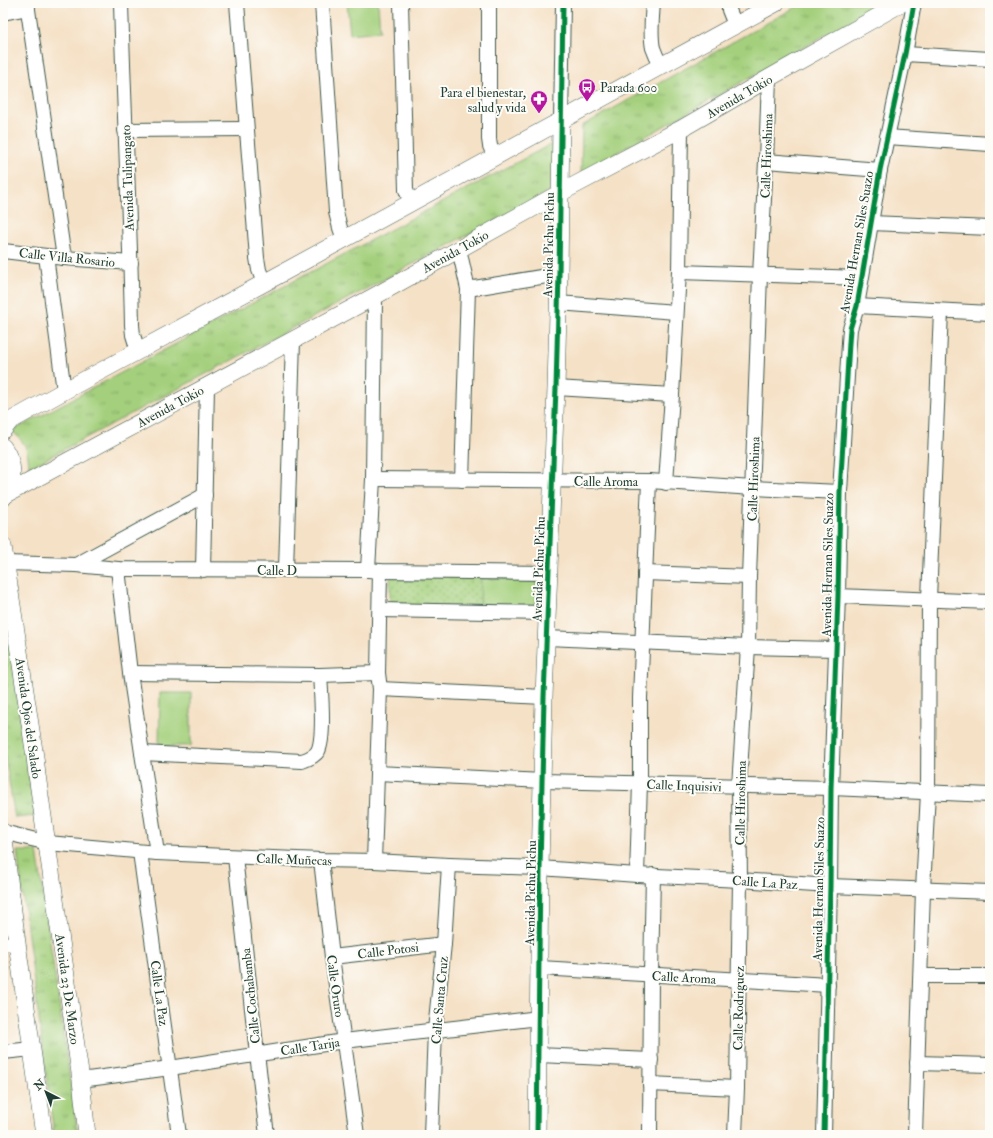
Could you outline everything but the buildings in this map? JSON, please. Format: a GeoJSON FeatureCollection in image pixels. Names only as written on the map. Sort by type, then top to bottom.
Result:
{"type":"FeatureCollection","features":[{"type":"Feature","properties":{"kind":"street","name":"Avenida Tulipangato"},"geometry":{"type":"LineString","coordinates":[[121,3],[132,325],[133,335],[138,351]]}},
{"type":"Feature","properties":{"kind":"street"},"geometry":{"type":"LineString","coordinates":[[237,3],[257,258],[259,270],[264,283]]}},
{"type":"Feature","properties":{"kind":"street"},"geometry":{"type":"LineString","coordinates":[[322,3],[336,212],[344,239]]}},
{"type":"Feature","properties":{"kind":"street"},"geometry":{"type":"LineString","coordinates":[[401,3],[406,190],[411,203]]}},
{"type":"Feature","properties":{"kind":"street"},"geometry":{"type":"LineString","coordinates":[[489,3],[489,139],[490,146],[495,157]]}},
{"type":"Feature","properties":{"kind":"street","name":"Avenida Pichu Pichu"},"geometry":{"type":"LineString","coordinates":[[537,1135],[540,868],[548,573],[556,388],[563,3]]}},
{"type":"Feature","properties":{"kind":"street"},"geometry":{"type":"LineString","coordinates":[[653,3],[653,47],[656,57],[661,65]]}},
{"type":"Feature","properties":{"kind":"street"},"geometry":{"type":"LineString","coordinates":[[729,3],[729,10],[736,25]]}},
{"type":"Feature","properties":{"kind":"street"},"geometry":{"type":"LineString","coordinates":[[3,430],[10,421],[64,391],[562,121],[661,65],[776,3]]}},
{"type":"Feature","properties":{"kind":"street","name":"Avenida Tokio"},"geometry":{"type":"LineString","coordinates":[[4,496],[375,296],[560,193],[681,129],[902,3]]}},
{"type":"Feature","properties":{"kind":"street","name":"Avenida Hernan Siles Suazo"},"geometry":{"type":"LineString","coordinates":[[824,1135],[831,788],[840,492],[850,329],[857,306],[880,170],[905,54],[914,3]]}},
{"type":"Feature","properties":{"kind":"street"},"geometry":{"type":"LineString","coordinates":[[3,13],[27,6],[64,258]]}},
{"type":"Feature","properties":{"kind":"street"},"geometry":{"type":"LineString","coordinates":[[905,54],[990,59]]}},
{"type":"Feature","properties":{"kind":"street","name":"Calle Hiroshima"},"geometry":{"type":"LineString","coordinates":[[740,880],[739,786],[748,648],[749,577],[760,275],[769,78]]}},
{"type":"Feature","properties":{"kind":"street"},"geometry":{"type":"LineString","coordinates":[[125,130],[246,129]]}},
{"type":"Feature","properties":{"kind":"street"},"geometry":{"type":"LineString","coordinates":[[666,483],[679,272],[681,129]]}},
{"type":"Feature","properties":{"kind":"street"},"geometry":{"type":"LineString","coordinates":[[887,138],[990,144]]}},
{"type":"Feature","properties":{"kind":"street"},"geometry":{"type":"LineString","coordinates":[[766,161],[880,170]]}},
{"type":"Feature","properties":{"kind":"street"},"geometry":{"type":"LineString","coordinates":[[871,223],[990,228]]}},
{"type":"Feature","properties":{"kind":"street"},"geometry":{"type":"LineString","coordinates":[[459,249],[468,289],[462,480]]}},
{"type":"Feature","properties":{"kind":"street","name":"Calle Villa Rosario"},"geometry":{"type":"LineString","coordinates":[[3,251],[131,264]]}},
{"type":"Feature","properties":{"kind":"street"},"geometry":{"type":"LineString","coordinates":[[46,256],[64,391]]}},
{"type":"Feature","properties":{"kind":"street"},"geometry":{"type":"LineString","coordinates":[[679,272],[861,278]]}},
{"type":"Feature","properties":{"kind":"street"},"geometry":{"type":"LineString","coordinates":[[468,289],[559,274]]}},
{"type":"Feature","properties":{"kind":"street"},"geometry":{"type":"LineString","coordinates":[[374,861],[380,689],[378,673],[380,610],[374,570],[372,479],[375,296]]}},
{"type":"Feature","properties":{"kind":"street"},"geometry":{"type":"LineString","coordinates":[[558,303],[676,312]]}},
{"type":"Feature","properties":{"kind":"street"},"geometry":{"type":"LineString","coordinates":[[857,306],[990,313]]}},
{"type":"Feature","properties":{"kind":"street"},"geometry":{"type":"LineString","coordinates":[[915,1135],[923,890],[928,792],[929,599],[941,311]]}},
{"type":"Feature","properties":{"kind":"street"},"geometry":{"type":"LineString","coordinates":[[286,570],[293,340]]}},
{"type":"Feature","properties":{"kind":"street"},"geometry":{"type":"LineString","coordinates":[[203,570],[207,387]]}},
{"type":"Feature","properties":{"kind":"street"},"geometry":{"type":"LineString","coordinates":[[556,388],[672,396]]}},
{"type":"Feature","properties":{"kind":"street"},"geometry":{"type":"LineString","coordinates":[[3,447],[7,452],[11,463],[12,474],[10,486],[4,496]]}},
{"type":"Feature","properties":{"kind":"street","name":"Calle Aroma"},"geometry":{"type":"LineString","coordinates":[[372,479],[649,482],[840,492]]}},
{"type":"Feature","properties":{"kind":"street"},"geometry":{"type":"LineString","coordinates":[[637,875],[640,784],[640,698],[649,482]]}},
{"type":"Feature","properties":{"kind":"street"},"geometry":{"type":"LineString","coordinates":[[76,565],[205,495]]}},
{"type":"Feature","properties":{"kind":"street","name":"Avenida Ojos del Salado"},"geometry":{"type":"LineString","coordinates":[[3,546],[48,843]]}},
{"type":"Feature","properties":{"kind":"street","name":"Calle D"},"geometry":{"type":"LineString","coordinates":[[5,563],[76,565],[118,569],[374,570],[548,573]]}},
{"type":"Feature","properties":{"kind":"street"},"geometry":{"type":"LineString","coordinates":[[118,569],[130,673],[157,853]]}},
{"type":"Feature","properties":{"kind":"street"},"geometry":{"type":"LineString","coordinates":[[645,573],[749,577]]}},
{"type":"Feature","properties":{"kind":"street"},"geometry":{"type":"LineString","coordinates":[[838,596],[990,602]]}},
{"type":"Feature","properties":{"kind":"street"},"geometry":{"type":"LineString","coordinates":[[380,610],[548,613]]}},
{"type":"Feature","properties":{"kind":"street"},"geometry":{"type":"LineString","coordinates":[[547,638],[748,648],[836,648]]}},
{"type":"Feature","properties":{"kind":"street"},"geometry":{"type":"LineString","coordinates":[[130,673],[320,675],[378,673]]}},
{"type":"Feature","properties":{"kind":"street"},"geometry":{"type":"LineString","coordinates":[[142,753],[302,761],[311,758],[317,752],[322,724],[320,675]]}},
{"type":"Feature","properties":{"kind":"street"},"geometry":{"type":"LineString","coordinates":[[380,689],[544,697]]}},
{"type":"Feature","properties":{"kind":"street","name":"Calle Inquisivi"},"geometry":{"type":"LineString","coordinates":[[377,774],[640,784],[831,788],[990,795]]}},
{"type":"Feature","properties":{"kind":"street"},"geometry":{"type":"LineString","coordinates":[[3,832],[10,944],[32,1049],[44,1135]]}},
{"type":"Feature","properties":{"kind":"street","name":"Calle Muñecas"},"geometry":{"type":"LineString","coordinates":[[3,832],[48,843],[140,852],[540,868]]}},
{"type":"Feature","properties":{"kind":"street","name":"Avenida 23 De Marzo"},"geometry":{"type":"LineString","coordinates":[[48,843],[88,1135]]}},
{"type":"Feature","properties":{"kind":"street","name":"Calle La Paz"},"geometry":{"type":"LineString","coordinates":[[140,852],[179,1135]]}},
{"type":"Feature","properties":{"kind":"street","name":"Calle Cochabamba"},"geometry":{"type":"LineString","coordinates":[[235,857],[267,1135]]}},
{"type":"Feature","properties":{"kind":"street","name":"Calle Oruro"},"geometry":{"type":"LineString","coordinates":[[321,860],[332,957],[357,1135]]}},
{"type":"Feature","properties":{"kind":"street","name":"Calle Santa Cruz"},"geometry":{"type":"LineString","coordinates":[[431,1135],[435,1030],[444,944],[449,865]]}},
{"type":"Feature","properties":{"kind":"street","name":"Calle La Paz"},"geometry":{"type":"LineString","coordinates":[[540,868],[830,886],[990,892]]}},
{"type":"Feature","properties":{"kind":"street"},"geometry":{"type":"LineString","coordinates":[[650,1135],[651,975],[654,875]]}},
{"type":"Feature","properties":{"kind":"street","name":"Calle Rodriguez"},"geometry":{"type":"LineString","coordinates":[[735,1135],[740,880]]}},
{"type":"Feature","properties":{"kind":"street","name":"Calle Potosi"},"geometry":{"type":"LineString","coordinates":[[332,957],[444,944]]}},
{"type":"Feature","properties":{"kind":"street","name":"Calle Aroma"},"geometry":{"type":"LineString","coordinates":[[540,968],[828,985]]}},
{"type":"Feature","properties":{"kind":"street"},"geometry":{"type":"LineString","coordinates":[[920,976],[990,976]]}},
{"type":"Feature","properties":{"kind":"street","name":"Calle Tarija"},"geometry":{"type":"LineString","coordinates":[[81,1080],[344,1041],[539,1018]]}},
{"type":"Feature","properties":{"kind":"street"},"geometry":{"type":"LineString","coordinates":[[3,1052],[32,1049]]}},
{"type":"Feature","properties":{"kind":"street"},"geometry":{"type":"LineString","coordinates":[[538,1055],[650,1060]]}},
{"type":"Feature","properties":{"kind":"street"},"geometry":{"type":"LineString","coordinates":[[917,1063],[990,1065]]}},
{"type":"Feature","properties":{"kind":"street"},"geometry":{"type":"LineString","coordinates":[[650,1084],[737,1088]]}},
{"type":"Feature","properties":{"kind":"green space"},"geometry":{"type":"Polygon","coordinates":[[[347,3],[378,3],[380,31],[350,34],[347,3]]]}},
{"type":"Feature","properties":{"kind":"green space"},"geometry":{"type":"Polygon","coordinates":[[[803,3],[882,3],[581,173],[582,126],[803,3]]]}},
{"type":"Feature","properties":{"kind":"green space"},"geometry":{"type":"Polygon","coordinates":[[[557,141],[558,187],[29,468],[27,451],[23,443],[12,431],[557,141]]]}},
{"type":"Feature","properties":{"kind":"green space"},"geometry":{"type":"Polygon","coordinates":[[[390,575],[538,576],[538,608],[390,606],[390,575]]]}},
{"type":"Feature","properties":{"kind":"green space"},"geometry":{"type":"Polygon","coordinates":[[[481,578],[537,581],[535,606],[480,604],[481,578]]]}},
{"type":"Feature","properties":{"kind":"green space"},"geometry":{"type":"Polygon","coordinates":[[[3,600],[35,816],[15,818],[3,745],[3,600]]]}},
{"type":"Feature","properties":{"kind":"green space"},"geometry":{"type":"Polygon","coordinates":[[[160,693],[191,693],[191,746],[159,746],[160,693]]]}},
{"type":"Feature","properties":{"kind":"green space"},"geometry":{"type":"Polygon","coordinates":[[[17,851],[37,851],[78,1135],[54,1135],[17,851]]]}},
{"type":"Feature","properties":{"kind":"cycle path"},"geometry":{"type":"LineString","coordinates":[[537,1135],[540,868],[544,697],[556,388],[563,3]]}},
{"type":"Feature","properties":{"kind":"cycle path"},"geometry":{"type":"LineString","coordinates":[[824,1135],[831,788],[840,492],[850,329],[857,306],[880,170],[905,54],[914,3]]}},
{"type":"Feature","properties":{"kind":"place","name":"Parada 600"},"geometry":{"type":"Point","coordinates":[587,102]}},
{"type":"Feature","properties":{"kind":"place","name":"Para el bienestar, salud y vida"},"geometry":{"type":"Point","coordinates":[539,114]}}]}
